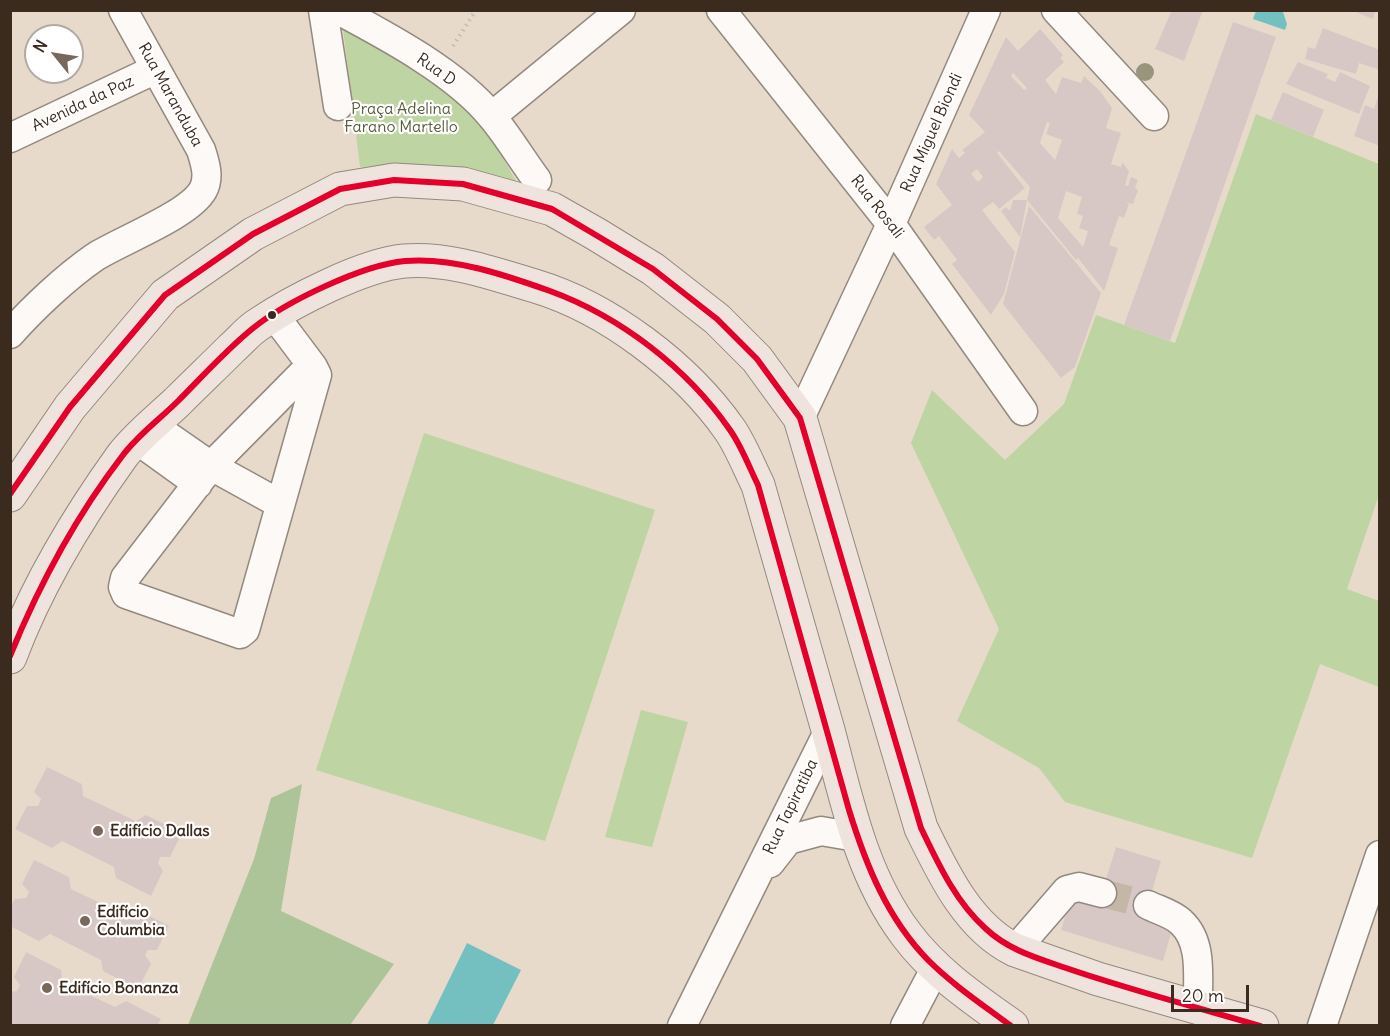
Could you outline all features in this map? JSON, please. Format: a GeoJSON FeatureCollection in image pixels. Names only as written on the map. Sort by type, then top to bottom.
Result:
{"type":"FeatureCollection","features":[{"type":"Feature","properties":{"kind":"main road"},"geometry":{"type":"LineString","coordinates":[[10,495],[70,407],[165,295],[253,234],[340,189],[394,180],[463,184],[552,209],[653,269],[717,319],[758,359],[800,418],[921,828],[947,881],[980,924],[1005,945],[1015,950],[1098,979],[1262,1026]]}},
{"type":"Feature","properties":{"kind":"main road"},"geometry":{"type":"LineString","coordinates":[[10,657],[22,627],[69,538],[124,453],[257,324],[316,292],[377,267],[404,261],[440,263],[482,271],[555,292],[600,313],[650,349],[694,386],[731,431],[758,484],[856,837],[887,904],[906,934],[936,967],[971,997],[1012,1026]]}},
{"type":"Feature","properties":{"kind":"street","name":"Rua Maranduba"},"geometry":{"type":"LineString","coordinates":[[10,334],[32,309],[94,258],[190,205],[204,189],[207,171],[201,150],[123,10]]}},
{"type":"Feature","properties":{"kind":"street"},"geometry":{"type":"LineString","coordinates":[[323,10],[338,106]]}},
{"type":"Feature","properties":{"kind":"street","name":"Rua D"},"geometry":{"type":"LineString","coordinates":[[338,10],[374,29],[438,69],[492,116],[537,180]]}},
{"type":"Feature","properties":{"kind":"street"},"geometry":{"type":"LineString","coordinates":[[492,116],[621,10]]}},
{"type":"Feature","properties":{"kind":"street","name":"Rua Rosali"},"geometry":{"type":"LineString","coordinates":[[721,10],[891,224],[1023,411]]}},
{"type":"Feature","properties":{"kind":"street","name":"Rua Miguel Biondi"},"geometry":{"type":"LineString","coordinates":[[800,418],[891,224],[986,10]]}},
{"type":"Feature","properties":{"kind":"street"},"geometry":{"type":"LineString","coordinates":[[1056,10],[1154,116]]}},
{"type":"Feature","properties":{"kind":"street","name":"Avenida da Paz"},"geometry":{"type":"LineString","coordinates":[[10,138],[156,69]]}},
{"type":"Feature","properties":{"kind":"street"},"geometry":{"type":"LineString","coordinates":[[274,315],[313,367],[317,375],[245,630],[240,634],[126,594],[123,587],[125,578],[205,475],[302,374],[313,367]]}},
{"type":"Feature","properties":{"kind":"street"},"geometry":{"type":"LineString","coordinates":[[145,433],[205,475],[280,504]]}},
{"type":"Feature","properties":{"kind":"street","name":"Rua Tapiratiba"},"geometry":{"type":"LineString","coordinates":[[682,1026],[828,732]]}},
{"type":"Feature","properties":{"kind":"street","name":"Rua Tapiratiba"},"geometry":{"type":"LineString","coordinates":[[753,883],[788,840],[821,831],[856,837]]}},
{"type":"Feature","properties":{"kind":"street"},"geometry":{"type":"LineString","coordinates":[[1322,1026],[1380,855]]}},
{"type":"Feature","properties":{"kind":"street"},"geometry":{"type":"LineString","coordinates":[[1015,950],[1067,890],[1079,887],[1102,893]]}},
{"type":"Feature","properties":{"kind":"street"},"geometry":{"type":"LineString","coordinates":[[1148,905],[1181,921],[1193,939],[1197,952],[1198,1008]]}},
{"type":"Feature","properties":{"kind":"street"},"geometry":{"type":"LineString","coordinates":[[905,1026],[936,967]]}},
{"type":"Feature","properties":{"kind":"path"},"geometry":{"type":"LineString","coordinates":[[438,69],[476,10]]}},
{"type":"Feature","properties":{"kind":"green space","name":"Praça Adelina Farano Martello"},"geometry":{"type":"Polygon","coordinates":[[[342,21],[477,114],[525,196],[434,165],[360,167],[342,21]]]}},
{"type":"Feature","properties":{"kind":"green space"},"geometry":{"type":"Polygon","coordinates":[[[1256,114],[1379,164],[1379,495],[1347,589],[1379,601],[1379,687],[1320,664],[1252,858],[1065,802],[1039,768],[957,721],[999,629],[911,443],[932,390],[1005,460],[1064,404],[1096,315],[1175,343],[1256,114]]]}},
{"type":"Feature","properties":{"kind":"green space"},"geometry":{"type":"Polygon","coordinates":[[[424,433],[655,510],[545,841],[316,770],[424,433]]]}},
{"type":"Feature","properties":{"kind":"green space"},"geometry":{"type":"Polygon","coordinates":[[[641,710],[688,722],[652,847],[605,837],[641,710]]]}},
{"type":"Feature","properties":{"kind":"green space"},"geometry":{"type":"Polygon","coordinates":[[[302,784],[281,911],[394,964],[350,1025],[188,1025],[254,859],[271,798],[302,784]]]}},
{"type":"Feature","properties":{"kind":"water"},"geometry":{"type":"Polygon","coordinates":[[[1256,11],[1283,12],[1287,24],[1285,30],[1253,19],[1256,11]]]}},
{"type":"Feature","properties":{"kind":"water"},"geometry":{"type":"Polygon","coordinates":[[[467,943],[521,970],[493,1025],[427,1025],[467,943]]]}},
{"type":"Feature","properties":{"kind":"building"},"geometry":{"type":"Polygon","coordinates":[[[1172,10],[1203,10],[1184,61],[1155,49],[1172,10]]]}},
{"type":"Feature","properties":{"kind":"building"},"geometry":{"type":"Polygon","coordinates":[[[1351,10],[1376,10],[1373,19],[1351,10]]]}},
{"type":"Feature","properties":{"kind":"building"},"geometry":{"type":"Polygon","coordinates":[[[1233,22],[1276,37],[1170,341],[1124,325],[1233,22]]]}},
{"type":"Feature","properties":{"kind":"building"},"geometry":{"type":"Polygon","coordinates":[[[1323,28],[1380,50],[1380,70],[1359,63],[1356,74],[1305,59],[1308,47],[1315,49],[1323,28]]]}},
{"type":"Feature","properties":{"kind":"building"},"geometry":{"type":"Polygon","coordinates":[[[1040,29],[1063,55],[1060,58],[1064,62],[1045,80],[1056,94],[1062,77],[1081,83],[1084,76],[1100,91],[1112,108],[1106,128],[1121,133],[1111,164],[1121,167],[1122,162],[1129,171],[1125,185],[1128,186],[1131,177],[1138,180],[1135,188],[1138,190],[1133,204],[1126,202],[1129,204],[1124,218],[1119,216],[1109,245],[1118,248],[1104,291],[1027,200],[1030,187],[999,151],[997,153],[1025,188],[999,209],[993,202],[982,210],[1015,252],[1004,294],[991,315],[952,264],[957,260],[939,236],[934,240],[924,227],[952,205],[936,184],[952,149],[959,158],[965,153],[962,150],[985,132],[969,115],[1006,37],[1018,51],[1040,29]],[[1013,73],[1011,76],[1024,90],[1027,88],[1013,73]],[[1047,122],[1040,143],[1055,160],[1062,140],[1046,134],[1050,123],[1047,122]],[[977,169],[971,174],[978,182],[983,177],[977,169]],[[1066,191],[1058,218],[1083,247],[1088,231],[1079,228],[1083,216],[1077,214],[1082,197],[1066,191]]]}},
{"type":"Feature","properties":{"kind":"building"},"geometry":{"type":"Polygon","coordinates":[[[1298,62],[1328,74],[1326,78],[1335,82],[1340,72],[1370,86],[1359,114],[1286,84],[1298,62]]]}},
{"type":"Feature","properties":{"kind":"building"},"geometry":{"type":"Polygon","coordinates":[[[1283,92],[1324,110],[1313,137],[1271,120],[1283,92]]]}},
{"type":"Feature","properties":{"kind":"building"},"geometry":{"type":"Polygon","coordinates":[[[1379,94],[1380,146],[1354,136],[1365,105],[1374,109],[1379,94]]]}},
{"type":"Feature","properties":{"kind":"building"},"geometry":{"type":"Polygon","coordinates":[[[1013,200],[1027,200],[1020,237],[1001,211],[1006,207],[1010,211],[1013,200]]]}},
{"type":"Feature","properties":{"kind":"building"},"geometry":{"type":"Polygon","coordinates":[[[1029,206],[1101,293],[1075,367],[1061,378],[1003,304],[1029,206]]]}},
{"type":"Feature","properties":{"kind":"building","name":"Edifício Dallas"},"geometry":{"type":"Polygon","coordinates":[[[47,767],[82,784],[83,796],[136,821],[146,815],[182,833],[170,857],[160,857],[158,863],[163,871],[151,896],[116,878],[114,867],[62,841],[52,848],[15,829],[27,806],[38,806],[41,799],[34,792],[47,767]]]}},
{"type":"Feature","properties":{"kind":"building"},"geometry":{"type":"Polygon","coordinates":[[[1116,847],[1161,861],[1146,911],[1175,920],[1163,961],[1061,930],[1072,894],[1099,902],[1116,847]]]}},
{"type":"Feature","properties":{"kind":"building","name":"Edifício Columbia"},"geometry":{"type":"Polygon","coordinates":[[[34,860],[69,877],[71,889],[124,914],[134,908],[169,926],[157,950],[148,950],[145,955],[151,964],[138,989],[103,971],[101,960],[50,934],[39,941],[10,926],[10,907],[15,899],[26,898],[29,892],[22,884],[34,860]]]}},
{"type":"Feature","properties":{"kind":"building","name":"Edifício Bonanza"},"geometry":{"type":"Polygon","coordinates":[[[26,952],[61,970],[62,982],[115,1007],[126,1001],[161,1019],[157,1026],[15,1026],[10,1023],[10,992],[17,991],[20,985],[14,977],[26,952]]]}},
{"type":"Feature","properties":{"kind":"tunnel"},"geometry":{"type":"LineString","coordinates":[[1102,893],[1148,905]]}},
{"type":"Feature","properties":{"kind":"transit line"},"geometry":{"type":"LineString","coordinates":[[10,494],[70,407],[165,295],[253,234],[340,189],[394,180],[463,184],[552,209],[653,269],[717,319],[757,359],[800,418],[921,828],[948,881],[974,917],[994,936],[1034,957],[1114,984],[1260,1026]]}},
{"type":"Feature","properties":{"kind":"transit line"},"geometry":{"type":"LineString","coordinates":[[10,656],[33,603],[74,527],[123,455],[232,346],[266,318],[346,277],[387,264],[405,261],[423,260],[479,268],[550,291],[602,315],[650,347],[694,386],[713,407],[734,437],[758,485],[849,810],[871,871],[889,909],[928,960],[1011,1026]]}},
{"type":"Feature","properties":{"kind":"place","name":"Edifício Dallas"},"geometry":{"type":"Point","coordinates":[98,831]}},
{"type":"Feature","properties":{"kind":"place","name":"Edifício Columbia"},"geometry":{"type":"Point","coordinates":[85,921]}},
{"type":"Feature","properties":{"kind":"place","name":"Edifício Bonanza"},"geometry":{"type":"Point","coordinates":[47,988]}}]}
